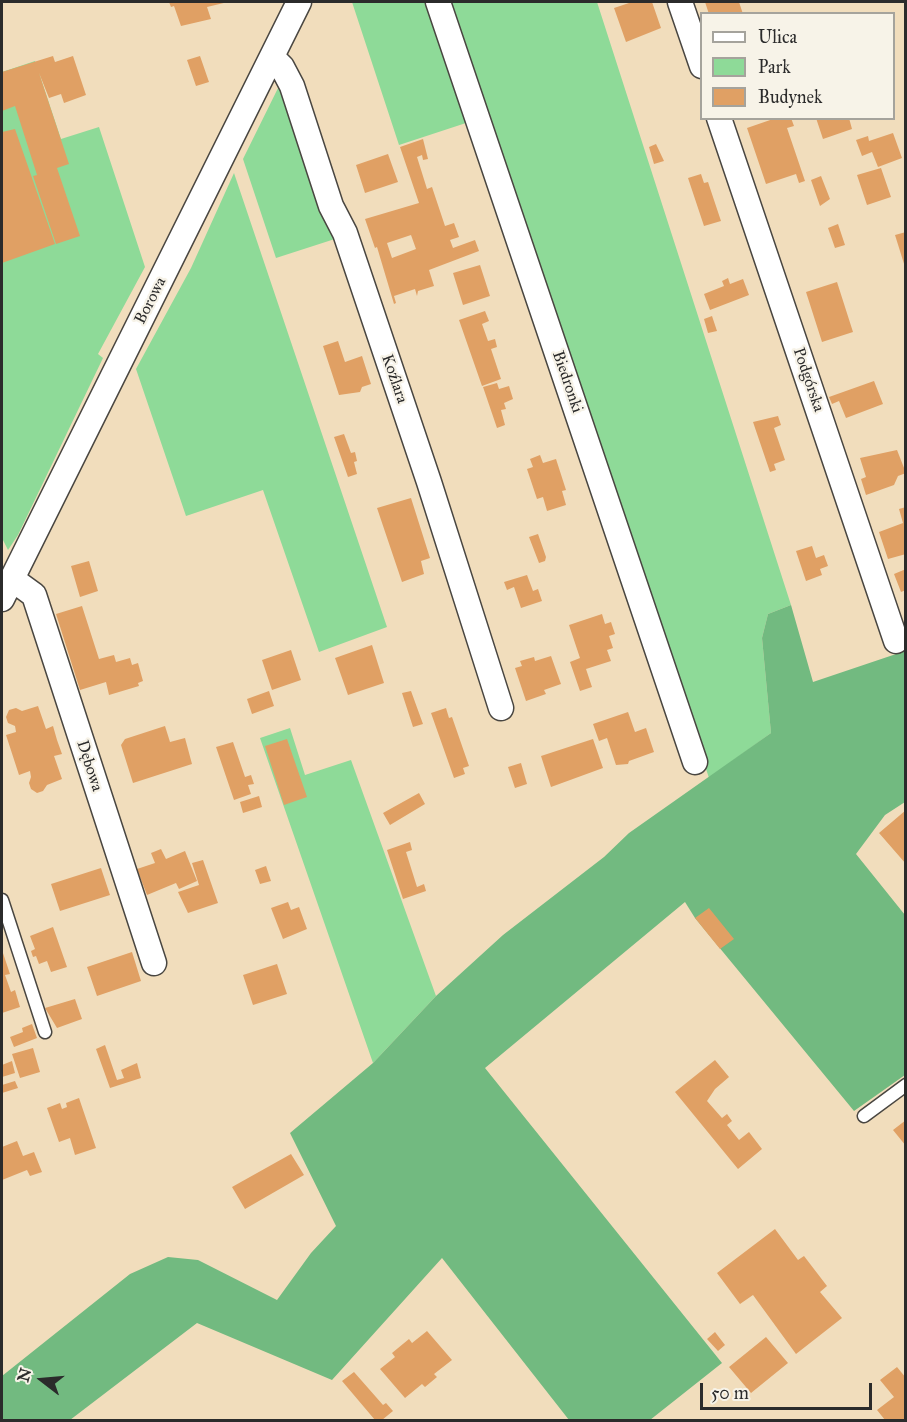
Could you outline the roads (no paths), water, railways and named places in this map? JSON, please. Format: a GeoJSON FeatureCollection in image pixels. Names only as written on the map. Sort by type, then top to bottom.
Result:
{"type":"FeatureCollection","features":[{"type":"Feature","properties":{"kind":"street","name":"Borowa"},"geometry":{"type":"LineString","coordinates":[[7,589],[299,2]]}},
{"type":"Feature","properties":{"kind":"street","name":"Biedronki"},"geometry":{"type":"LineString","coordinates":[[438,2],[695,762]]}},
{"type":"Feature","properties":{"kind":"street"},"geometry":{"type":"LineString","coordinates":[[680,2],[700,60]]}},
{"type":"Feature","properties":{"kind":"street","name":"Koźlara"},"geometry":{"type":"LineString","coordinates":[[272,57],[282,67],[292,86],[331,206],[345,233],[429,482],[501,708]]}},
{"type":"Feature","properties":{"kind":"street","name":"Podgórska"},"geometry":{"type":"LineString","coordinates":[[720,120],[896,641]]}},
{"type":"Feature","properties":{"kind":"street","name":"Dębowa"},"geometry":{"type":"LineString","coordinates":[[7,589],[34,595],[154,963]]}},
{"type":"Feature","properties":{"kind":"lane"},"geometry":{"type":"LineString","coordinates":[[2,900],[45,1032]]}},
{"type":"Feature","properties":{"kind":"lane"},"geometry":{"type":"LineString","coordinates":[[864,1116],[906,1085]]}}]}
